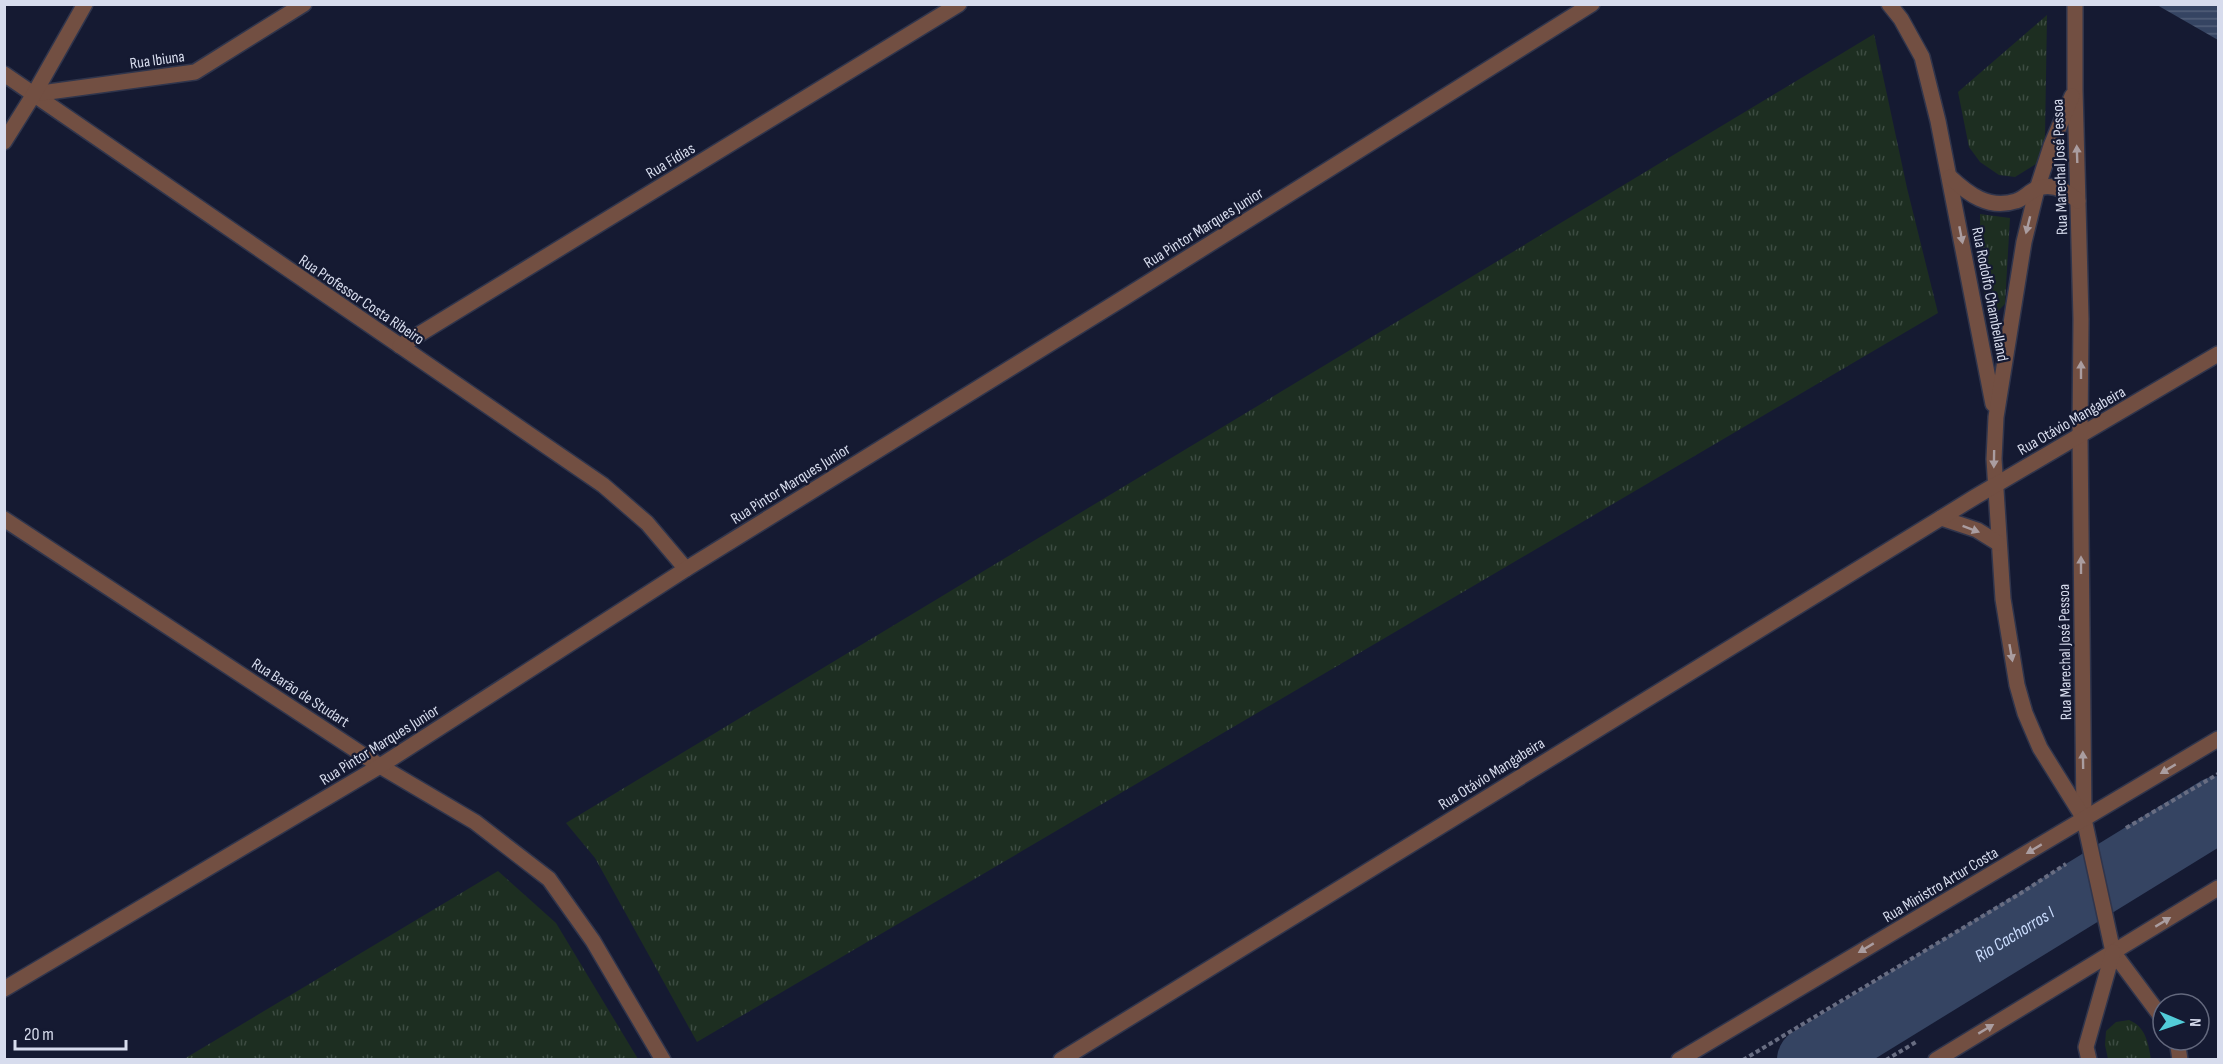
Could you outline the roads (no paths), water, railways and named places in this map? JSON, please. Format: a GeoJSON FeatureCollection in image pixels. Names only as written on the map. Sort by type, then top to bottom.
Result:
{"type":"FeatureCollection","features":[{"type":"Feature","properties":{"kind":"street"},"geometry":{"type":"LineString","coordinates":[[4,142],[85,4]]}},
{"type":"Feature","properties":{"kind":"street","name":"Rua Ibiuna"},"geometry":{"type":"LineString","coordinates":[[34,94],[195,72],[304,4]]}},
{"type":"Feature","properties":{"kind":"street","name":"Rua Fídias"},"geometry":{"type":"LineString","coordinates":[[400,346],[959,4]]}},
{"type":"Feature","properties":{"kind":"street","name":"Rua Pintor Marques Junior"},"geometry":{"type":"LineString","coordinates":[[4,989],[380,766],[686,569],[1592,4]]}},
{"type":"Feature","properties":{"kind":"street","name":"Rua Rodolfo Chambelland"},"geometry":{"type":"LineString","coordinates":[[1889,4],[1901,19],[1922,57],[1950,177],[1996,417]]}},
{"type":"Feature","properties":{"kind":"street"},"geometry":{"type":"LineString","coordinates":[[2075,4],[2075,90]]}},
{"type":"Feature","properties":{"kind":"street","name":"Rua Professor Costa Ribeiro"},"geometry":{"type":"LineString","coordinates":[[4,74],[603,485],[647,523],[686,569]]}},
{"type":"Feature","properties":{"kind":"street","name":"Rua Marechal José Pessoa"},"geometry":{"type":"LineString","coordinates":[[2075,90],[2051,146],[2037,189],[2024,242],[1996,417],[1995,485],[1998,543],[2007,629],[2017,685],[2025,713],[2040,748],[2084,819]]}},
{"type":"Feature","properties":{"kind":"street","name":"Rua Marechal José Pessoa"},"geometry":{"type":"LineString","coordinates":[[2075,90],[2081,320],[2084,819],[2113,952],[2151,1003]]}},
{"type":"Feature","properties":{"kind":"street","name":"Rua Rodolfo Chambelland"},"geometry":{"type":"LineString","coordinates":[[1950,177],[1977,198],[1995,203],[2018,201],[2037,189],[2058,188],[2067,191],[2078,201]]}},
{"type":"Feature","properties":{"kind":"street","name":"Rua Otávio Mangabeira"},"geometry":{"type":"LineString","coordinates":[[1061,1059],[1995,485],[2218,354]]}},
{"type":"Feature","properties":{"kind":"street"},"geometry":{"type":"LineString","coordinates":[[1941,518],[1977,530],[1998,543]]}},
{"type":"Feature","properties":{"kind":"street","name":"Rua Barão de Studart"},"geometry":{"type":"LineString","coordinates":[[4,519],[380,766],[475,822],[549,879],[593,940],[663,1059]]}},
{"type":"Feature","properties":{"kind":"street","name":"Rua Ministro Artur Costa"},"geometry":{"type":"LineString","coordinates":[[1679,1059],[2218,739]]}},
{"type":"Feature","properties":{"kind":"street"},"geometry":{"type":"LineString","coordinates":[[1936,1059],[2218,888]]}},
{"type":"Feature","properties":{"kind":"street","name":"Rua Marechal José Pessoa"},"geometry":{"type":"LineString","coordinates":[[2089,1059],[2086,1047],[2113,952]]}},
{"type":"Feature","properties":{"kind":"water"},"geometry":{"type":"Polygon","coordinates":[[[2157,5],[2218,5],[2218,40],[2157,5]]]}},
{"type":"Feature","properties":{"kind":"waterway","name":"Rio Cachorros I"},"geometry":{"type":"LineString","coordinates":[[1810,1060],[2218,809]]}}]}
